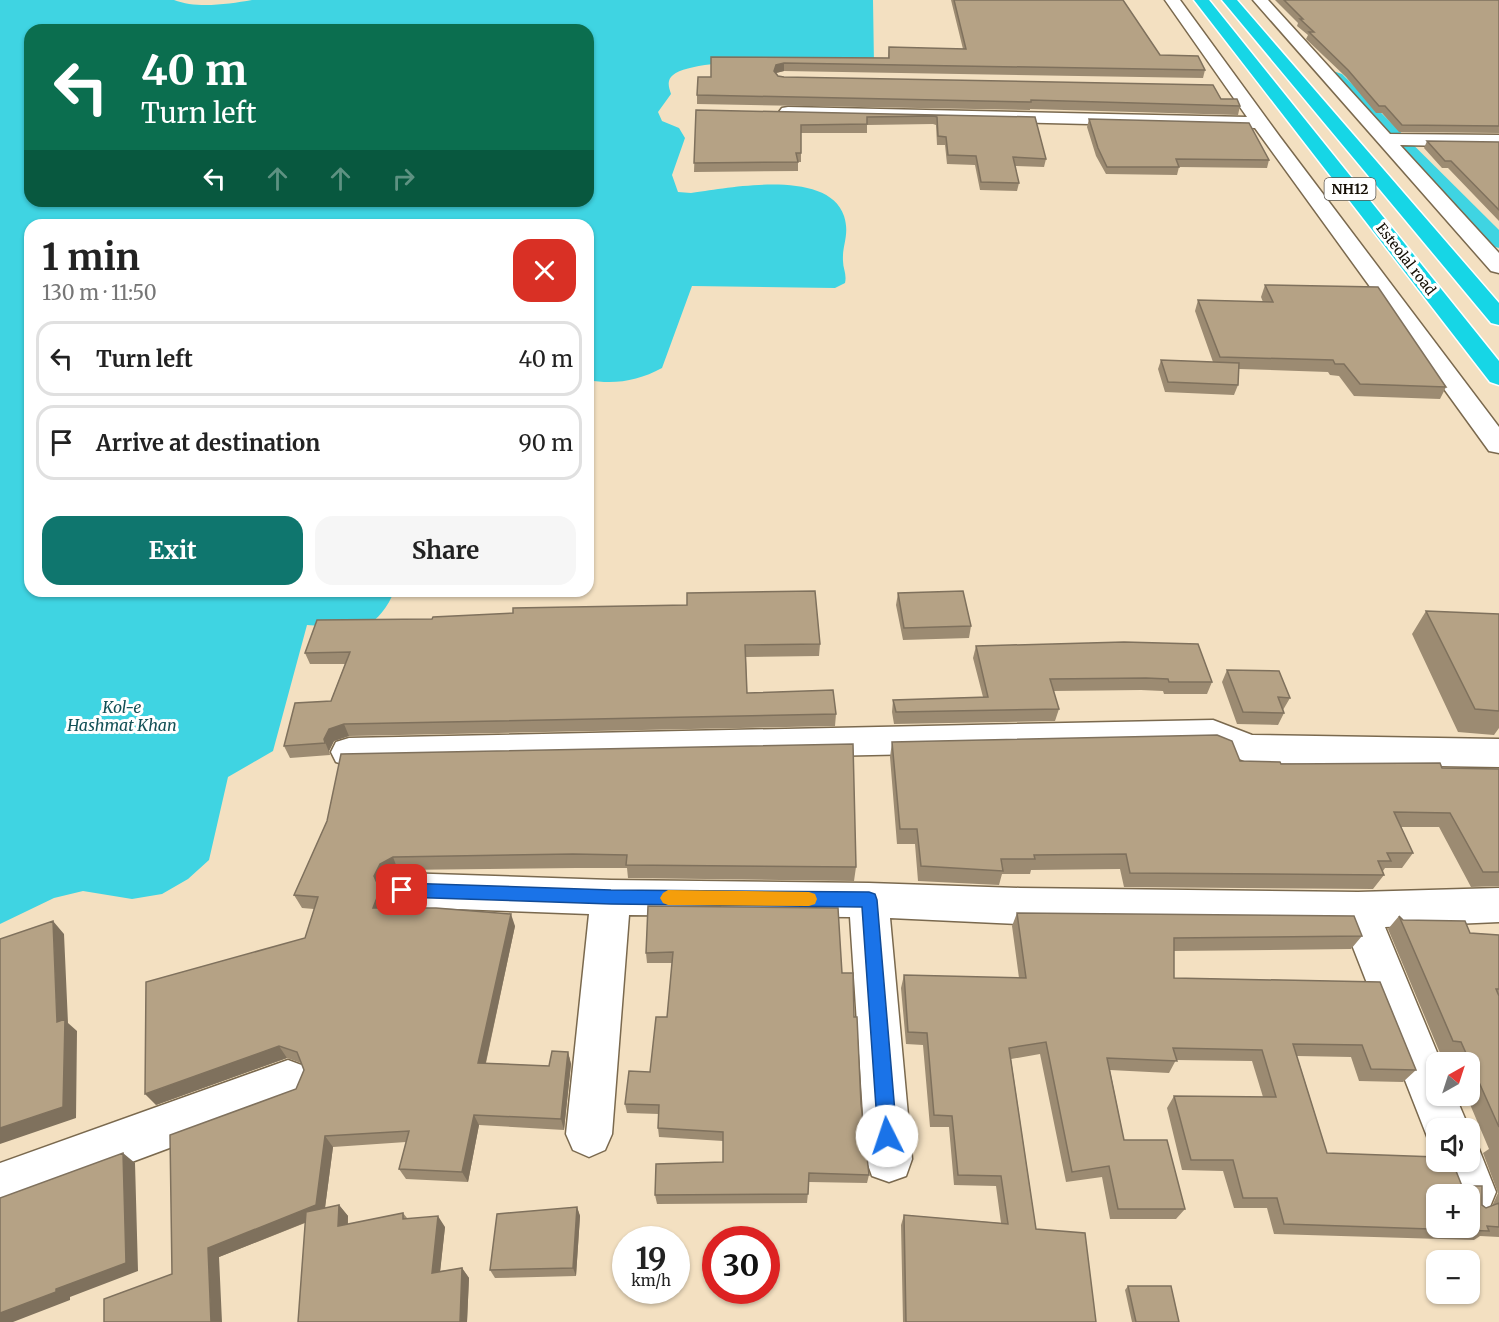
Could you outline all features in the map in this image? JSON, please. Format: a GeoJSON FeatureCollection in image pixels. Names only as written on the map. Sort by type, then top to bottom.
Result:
{"type":"FeatureCollection","features":[{"type":"Feature","properties":{"kind":"highway","name":"Esteolal road"},"geometry":{"type":"LineString","coordinates":[[1201,0],[1499,377]]}},
{"type":"Feature","properties":{"kind":"highway","name":"Esteolal road"},"geometry":{"type":"LineString","coordinates":[[1229,0],[1499,318]]}},
{"type":"Feature","properties":{"kind":"street"},"geometry":{"type":"LineString","coordinates":[[1172,0],[1260,123],[1499,445]]}},
{"type":"Feature","properties":{"kind":"street"},"geometry":{"type":"LineString","coordinates":[[1260,0],[1394,139],[1499,266]]}},
{"type":"Feature","properties":{"kind":"street"},"geometry":{"type":"LineString","coordinates":[[1210,85],[1233,86]]}},
{"type":"Feature","properties":{"kind":"street"},"geometry":{"type":"LineString","coordinates":[[776,112],[1260,123]]}},
{"type":"Feature","properties":{"kind":"street"},"geometry":{"type":"LineString","coordinates":[[1394,139],[1499,141]]}},
{"type":"Feature","properties":{"kind":"street"},"geometry":{"type":"LineString","coordinates":[[349,752],[1213,734],[1250,749],[1499,753]]}},
{"type":"Feature","properties":{"kind":"street"},"geometry":{"type":"LineString","coordinates":[[402,890],[611,897],[869,900],[1020,906],[1358,910],[1499,905]]}},
{"type":"Feature","properties":{"kind":"street"},"geometry":{"type":"LineString","coordinates":[[589,1134],[611,897]]}},
{"type":"Feature","properties":{"kind":"street"},"geometry":{"type":"LineString","coordinates":[[869,900],[889,1159]]}},
{"type":"Feature","properties":{"kind":"street"},"geometry":{"type":"LineString","coordinates":[[1358,910],[1442,1118]]}},
{"type":"Feature","properties":{"kind":"street"},"geometry":{"type":"LineString","coordinates":[[0,1187],[288,1082]]}},
{"type":"Feature","properties":{"kind":"water","name":"Kol-e Hashmat Khan"},"geometry":{"type":"Polygon","coordinates":[[[0,0],[174,0],[202,5],[252,0],[873,0],[874,65],[735,62],[684,70],[671,77],[669,85],[671,94],[658,112],[662,121],[679,128],[685,138],[672,175],[678,192],[691,193],[751,185],[798,186],[818,191],[834,201],[844,216],[846,223],[843,255],[845,283],[835,288],[692,286],[662,368],[635,379],[617,382],[594,381],[594,219],[24,219],[24,597],[392,597],[382,612],[364,629],[307,625],[273,751],[228,777],[209,860],[188,879],[162,894],[132,899],[83,891],[54,898],[0,924],[0,0]]]}},
{"type":"Feature","properties":{"kind":"building"},"geometry":{"type":"Polygon","coordinates":[[[954,0],[1123,0],[1160,55],[1198,56],[1205,70],[784,63],[776,65],[774,71],[778,76],[784,77],[1213,85],[1221,99],[1237,99],[1240,106],[697,95],[698,77],[711,77],[711,57],[889,58],[889,47],[966,49],[954,0]]]}},
{"type":"Feature","properties":{"kind":"building"},"geometry":{"type":"Polygon","coordinates":[[[1284,0],[1499,0],[1499,126],[1402,125],[1385,106],[1379,106],[1348,70],[1309,32],[1314,32],[1284,0]]]}},
{"type":"Feature","properties":{"kind":"building"},"geometry":{"type":"Polygon","coordinates":[[[696,110],[1035,117],[1046,159],[1013,157],[1019,183],[981,182],[976,156],[948,155],[946,137],[938,136],[937,117],[934,116],[867,117],[867,124],[801,125],[801,153],[796,153],[798,162],[694,163],[696,110]]]}},
{"type":"Feature","properties":{"kind":"building"},"geometry":{"type":"Polygon","coordinates":[[[1089,119],[1249,123],[1269,160],[1176,159],[1179,167],[1107,167],[1089,119]]]}},
{"type":"Feature","properties":{"kind":"building"},"geometry":{"type":"Polygon","coordinates":[[[1427,141],[1499,142],[1499,210],[1451,161],[1445,161],[1427,141]]]}},
{"type":"Feature","properties":{"kind":"building"},"geometry":{"type":"Polygon","coordinates":[[[1265,285],[1378,287],[1446,387],[1360,384],[1344,364],[1335,364],[1333,360],[1220,357],[1198,300],[1273,302],[1265,285]]]}},
{"type":"Feature","properties":{"kind":"building"},"geometry":{"type":"Polygon","coordinates":[[[1161,360],[1239,363],[1238,385],[1168,382],[1161,360]]]}},
{"type":"Feature","properties":{"kind":"building"},"geometry":{"type":"Polygon","coordinates":[[[815,591],[820,644],[745,645],[747,693],[833,690],[836,714],[344,724],[329,729],[324,739],[325,743],[284,746],[295,703],[331,701],[350,652],[305,653],[317,620],[432,619],[433,617],[513,613],[513,608],[687,605],[687,593],[815,591]]]}},
{"type":"Feature","properties":{"kind":"building"},"geometry":{"type":"Polygon","coordinates":[[[963,591],[971,626],[904,628],[898,593],[963,591]]]}},
{"type":"Feature","properties":{"kind":"building"},"geometry":{"type":"Polygon","coordinates":[[[1426,611],[1499,614],[1499,711],[1475,709],[1426,611]]]}},
{"type":"Feature","properties":{"kind":"building"},"geometry":{"type":"Polygon","coordinates":[[[1124,642],[1198,644],[1212,682],[1169,682],[1168,679],[1146,678],[1050,679],[1059,709],[896,712],[893,700],[988,697],[976,646],[1124,642]]]}},
{"type":"Feature","properties":{"kind":"building"},"geometry":{"type":"Polygon","coordinates":[[[1227,670],[1279,671],[1290,698],[1278,697],[1284,713],[1243,712],[1227,670]]]}},
{"type":"Feature","properties":{"kind":"building"},"geometry":{"type":"Polygon","coordinates":[[[1217,735],[1232,741],[1240,761],[1280,762],[1281,764],[1440,763],[1442,768],[1499,769],[1499,872],[1483,872],[1450,813],[1394,812],[1413,853],[1387,853],[1391,861],[1378,861],[1384,875],[1130,873],[1126,854],[1034,855],[1035,859],[1001,859],[1003,871],[921,866],[917,829],[900,829],[892,742],[1217,735]]]}},
{"type":"Feature","properties":{"kind":"building"},"geometry":{"type":"Polygon","coordinates":[[[853,744],[856,867],[626,865],[627,855],[573,854],[393,857],[380,864],[374,876],[380,890],[373,908],[436,908],[511,914],[478,1063],[549,1066],[552,1051],[568,1052],[561,1119],[474,1115],[462,1172],[399,1169],[409,1131],[325,1136],[316,1205],[208,1248],[211,1322],[104,1322],[104,1299],[172,1274],[170,1135],[296,1089],[304,1070],[297,1052],[279,1046],[145,1094],[146,982],[305,938],[318,897],[294,895],[327,821],[341,754],[853,744]]]}},
{"type":"Feature","properties":{"kind":"building"},"geometry":{"type":"Polygon","coordinates":[[[648,906],[838,908],[842,973],[853,973],[854,1017],[857,1017],[861,1104],[869,1175],[809,1173],[808,1194],[655,1195],[656,1164],[723,1162],[723,1132],[658,1128],[659,1105],[625,1104],[629,1071],[650,1072],[656,1017],[667,1017],[673,952],[646,953],[648,906]]]}},
{"type":"Feature","properties":{"kind":"building"},"geometry":{"type":"Polygon","coordinates":[[[1017,913],[1354,916],[1362,936],[1174,938],[1174,978],[1380,982],[1416,1070],[1371,1069],[1362,1045],[1293,1044],[1327,1153],[1426,1157],[1426,1172],[1456,1172],[1461,1184],[1426,1184],[1426,1229],[1284,1224],[1277,1198],[1243,1198],[1233,1160],[1191,1160],[1174,1096],[1276,1097],[1262,1050],[1173,1048],[1177,1061],[1107,1058],[1124,1140],[1167,1140],[1185,1209],[1118,1209],[1109,1166],[1072,1172],[1046,1042],[1009,1048],[1036,1229],[1085,1233],[1096,1322],[906,1322],[904,1215],[1008,1224],[1001,1176],[958,1175],[952,1116],[934,1115],[927,1033],[908,1032],[904,975],[1026,978],[1017,913]]]}},
{"type":"Feature","properties":{"kind":"building"},"geometry":{"type":"Polygon","coordinates":[[[1399,916],[1403,920],[1465,921],[1470,933],[1499,935],[1499,989],[1496,989],[1499,996],[1499,1127],[1480,1084],[1480,1052],[1465,1052],[1461,1042],[1453,1041],[1399,916]]]}},
{"type":"Feature","properties":{"kind":"building"},"geometry":{"type":"Polygon","coordinates":[[[53,921],[57,1022],[65,1019],[63,1107],[0,1128],[0,939],[53,921]]]}},
{"type":"Feature","properties":{"kind":"building"},"geometry":{"type":"Polygon","coordinates":[[[123,1153],[126,1263],[0,1313],[0,1198],[123,1153]]]}},
{"type":"Feature","properties":{"kind":"building"},"geometry":{"type":"Polygon","coordinates":[[[1480,1186],[1482,1186],[1482,1205],[1486,1208],[1499,1203],[1499,1227],[1487,1226],[1489,1231],[1480,1231],[1480,1186]]]}},
{"type":"Feature","properties":{"kind":"building"},"geometry":{"type":"Polygon","coordinates":[[[339,1205],[338,1226],[403,1213],[403,1219],[438,1216],[432,1273],[462,1268],[460,1322],[298,1322],[306,1212],[339,1205]]]}},
{"type":"Feature","properties":{"kind":"building"},"geometry":{"type":"Polygon","coordinates":[[[577,1207],[573,1268],[490,1270],[497,1214],[577,1207]]]}},
{"type":"Feature","properties":{"kind":"building"},"geometry":{"type":"Polygon","coordinates":[[[1128,1286],[1171,1286],[1179,1322],[1136,1322],[1128,1286]]]}},
{"type":"Feature","properties":{"kind":"waterway"},"geometry":{"type":"LineString","coordinates":[[1336,77],[1499,242]]}},
{"type":"Feature","properties":{"kind":"slow traffic"},"geometry":{"type":"LineString","coordinates":[[668,898],[809,899]]}},
{"type":"Feature","properties":{"kind":"route"},"geometry":{"type":"LineString","coordinates":[[402,890],[611,897],[869,900],[887,1136]]}}]}
